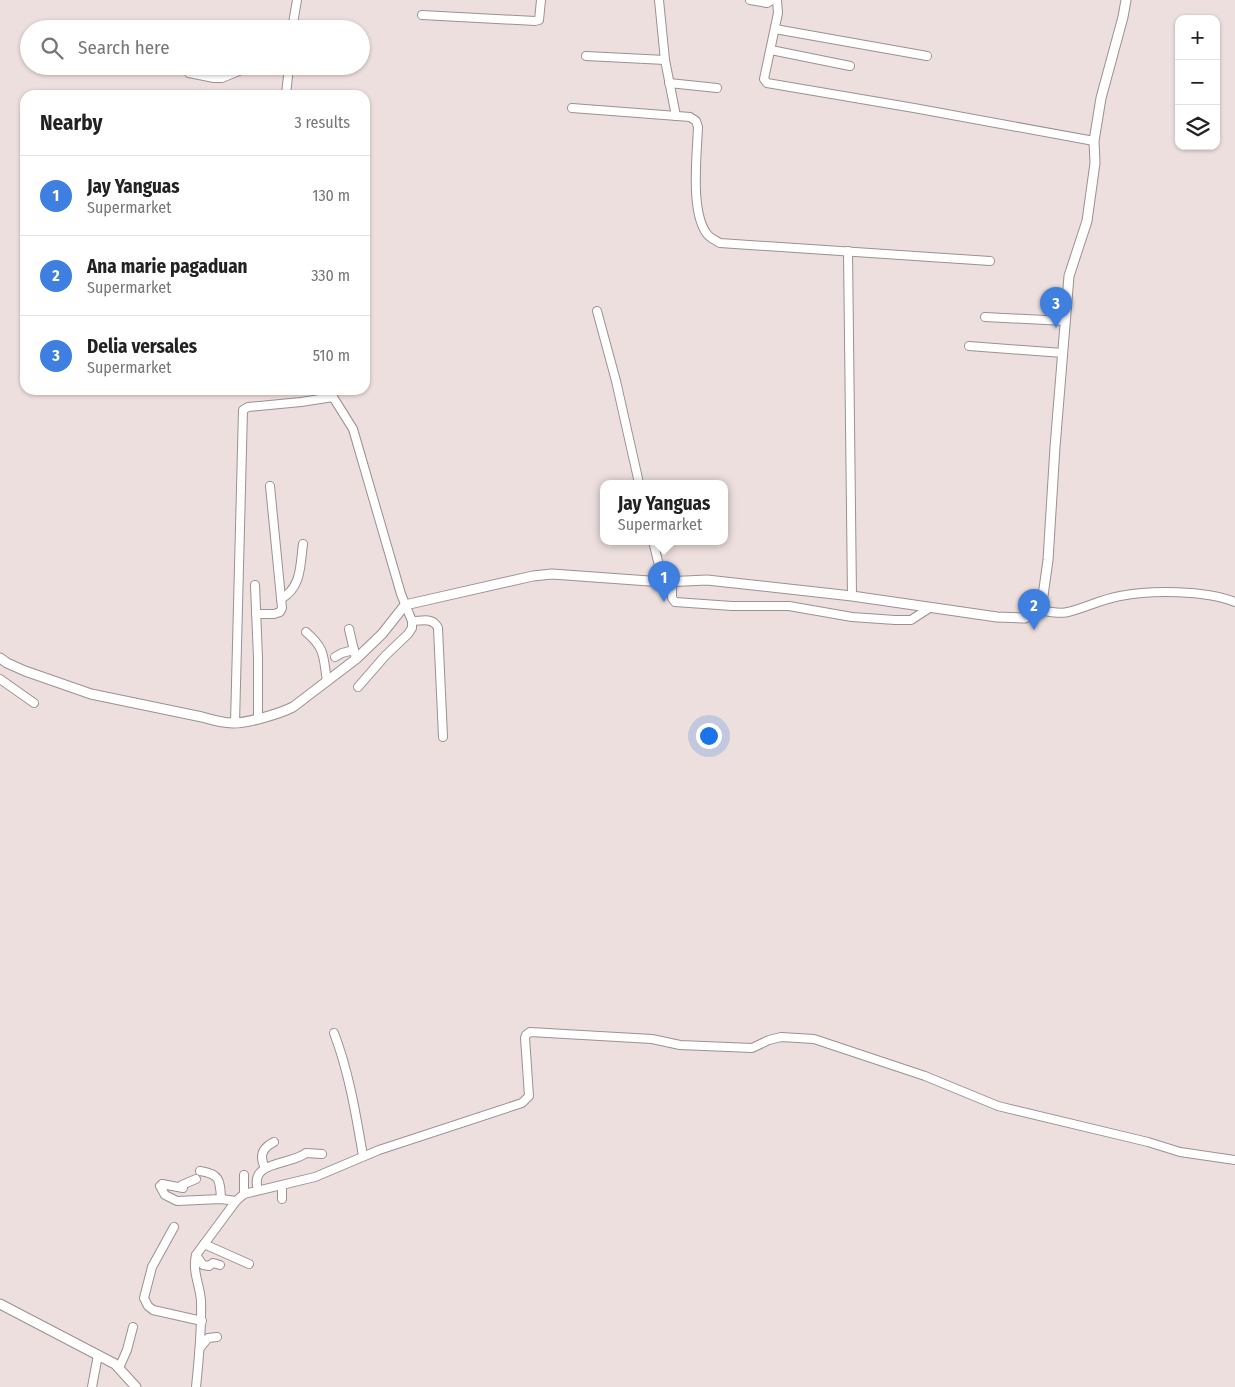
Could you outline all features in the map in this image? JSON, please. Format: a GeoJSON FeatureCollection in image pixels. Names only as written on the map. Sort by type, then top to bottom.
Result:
{"type":"FeatureCollection","features":[{"type":"Feature","properties":{"kind":"street"},"geometry":{"type":"LineString","coordinates":[[293,20],[297,0]]}},
{"type":"Feature","properties":{"kind":"street"},"geometry":{"type":"LineString","coordinates":[[422,15],[535,21],[539,20],[540,16],[540,0]]}},
{"type":"Feature","properties":{"kind":"street"},"geometry":{"type":"LineString","coordinates":[[660,0],[665,60],[676,116]]}},
{"type":"Feature","properties":{"kind":"street"},"geometry":{"type":"LineString","coordinates":[[750,0],[768,3],[772,0]]}},
{"type":"Feature","properties":{"kind":"street"},"geometry":{"type":"LineString","coordinates":[[777,0],[778,14],[764,79],[767,83],[1094,141]]}},
{"type":"Feature","properties":{"kind":"street"},"geometry":{"type":"LineString","coordinates":[[1041,610],[1048,560],[1069,276],[1087,221],[1095,163],[1094,141],[1101,98],[1126,0]]}},
{"type":"Feature","properties":{"kind":"street"},"geometry":{"type":"LineString","coordinates":[[775,29],[927,56]]}},
{"type":"Feature","properties":{"kind":"street"},"geometry":{"type":"LineString","coordinates":[[771,50],[850,66]]}},
{"type":"Feature","properties":{"kind":"street"},"geometry":{"type":"LineString","coordinates":[[586,56],[665,60]]}},
{"type":"Feature","properties":{"kind":"street"},"geometry":{"type":"LineString","coordinates":[[199,75],[214,78],[222,78],[229,75]]}},
{"type":"Feature","properties":{"kind":"street"},"geometry":{"type":"LineString","coordinates":[[286,90],[287,75]]}},
{"type":"Feature","properties":{"kind":"street"},"geometry":{"type":"LineString","coordinates":[[669,83],[717,88]]}},
{"type":"Feature","properties":{"kind":"street"},"geometry":{"type":"LineString","coordinates":[[572,108],[690,116],[696,121],[698,127],[696,190],[702,224],[707,234],[727,244],[990,261]]}},
{"type":"Feature","properties":{"kind":"street"},"geometry":{"type":"LineString","coordinates":[[848,251],[852,596]]}},
{"type":"Feature","properties":{"kind":"street"},"geometry":{"type":"LineString","coordinates":[[597,311],[616,381],[638,480]]}},
{"type":"Feature","properties":{"kind":"street"},"geometry":{"type":"LineString","coordinates":[[985,317],[1065,321]]}},
{"type":"Feature","properties":{"kind":"street"},"geometry":{"type":"LineString","coordinates":[[969,346],[1063,352]]}},
{"type":"Feature","properties":{"kind":"street"},"geometry":{"type":"LineString","coordinates":[[234,723],[243,410],[248,407],[301,402],[328,395]]}},
{"type":"Feature","properties":{"kind":"street"},"geometry":{"type":"LineString","coordinates":[[333,395],[354,429],[405,606],[412,621],[412,628],[408,634],[385,656],[358,687]]}},
{"type":"Feature","properties":{"kind":"street"},"geometry":{"type":"LineString","coordinates":[[256,614],[274,614],[280,612],[282,608],[270,486]]}},
{"type":"Feature","properties":{"kind":"street"},"geometry":{"type":"LineString","coordinates":[[282,599],[290,594],[296,585],[303,544]]}},
{"type":"Feature","properties":{"kind":"street"},"geometry":{"type":"LineString","coordinates":[[654,545],[675,602],[732,606],[789,606],[852,617],[895,620],[911,620],[931,607]]}},
{"type":"Feature","properties":{"kind":"street"},"geometry":{"type":"LineString","coordinates":[[0,658],[25,671],[91,694],[220,722],[234,723],[283,712],[293,707],[382,634],[405,606],[533,576],[552,574],[667,582],[706,580],[852,596],[997,617],[1025,618],[1041,610],[1068,612],[1120,596],[1144,593],[1181,593],[1223,597],[1235,602]]}},
{"type":"Feature","properties":{"kind":"street"},"geometry":{"type":"LineString","coordinates":[[255,585],[258,718]]}},
{"type":"Feature","properties":{"kind":"street"},"geometry":{"type":"LineString","coordinates":[[412,621],[431,620],[436,623],[438,628],[443,736]]}},
{"type":"Feature","properties":{"kind":"street"},"geometry":{"type":"LineString","coordinates":[[349,629],[355,655]]}},
{"type":"Feature","properties":{"kind":"street"},"geometry":{"type":"LineString","coordinates":[[306,632],[319,644],[322,651],[327,681]]}},
{"type":"Feature","properties":{"kind":"street"},"geometry":{"type":"LineString","coordinates":[[335,657],[342,653],[355,655]]}},
{"type":"Feature","properties":{"kind":"street"},"geometry":{"type":"LineString","coordinates":[[0,679],[34,704]]}},
{"type":"Feature","properties":{"kind":"street"},"geometry":{"type":"LineString","coordinates":[[196,1387],[202,1321],[201,1297],[194,1264],[196,1255],[236,1201],[244,1194],[315,1178],[363,1156],[419,1136],[516,1106],[526,1101],[530,1091],[526,1035],[530,1032],[652,1039],[680,1045],[752,1048],[773,1039],[814,1039],[918,1073],[998,1106],[1148,1142],[1180,1152],[1235,1160]]}},
{"type":"Feature","properties":{"kind":"street"},"geometry":{"type":"LineString","coordinates":[[334,1033],[341,1050],[355,1110],[363,1156]]}},
{"type":"Feature","properties":{"kind":"street"},"geometry":{"type":"LineString","coordinates":[[264,1168],[262,1152],[274,1142]]}},
{"type":"Feature","properties":{"kind":"street"},"geometry":{"type":"LineString","coordinates":[[258,1190],[257,1177],[264,1168],[299,1158],[306,1153],[322,1154]]}},
{"type":"Feature","properties":{"kind":"street"},"geometry":{"type":"LineString","coordinates":[[200,1170],[214,1174],[218,1178],[221,1198]]}},
{"type":"Feature","properties":{"kind":"street"},"geometry":{"type":"LineString","coordinates":[[244,1176],[244,1194]]}},
{"type":"Feature","properties":{"kind":"street"},"geometry":{"type":"LineString","coordinates":[[196,1179],[182,1185],[162,1184],[160,1186],[162,1192],[177,1201],[221,1198],[236,1201]]}},
{"type":"Feature","properties":{"kind":"street"},"geometry":{"type":"LineString","coordinates":[[182,1185],[186,1200]]}},
{"type":"Feature","properties":{"kind":"street"},"geometry":{"type":"LineString","coordinates":[[282,1186],[282,1199]]}},
{"type":"Feature","properties":{"kind":"street"},"geometry":{"type":"LineString","coordinates":[[174,1227],[152,1267],[144,1298],[148,1306],[153,1310],[202,1321]]}},
{"type":"Feature","properties":{"kind":"street"},"geometry":{"type":"LineString","coordinates":[[204,1244],[249,1264]]}},
{"type":"Feature","properties":{"kind":"street"},"geometry":{"type":"LineString","coordinates":[[196,1255],[203,1265],[209,1266],[213,1263],[220,1265]]}},
{"type":"Feature","properties":{"kind":"street"},"geometry":{"type":"LineString","coordinates":[[0,1304],[115,1364],[136,1387]]}},
{"type":"Feature","properties":{"kind":"street"},"geometry":{"type":"LineString","coordinates":[[119,1368],[127,1350],[133,1327]]}},
{"type":"Feature","properties":{"kind":"street"},"geometry":{"type":"LineString","coordinates":[[200,1348],[208,1338],[218,1337]]}},
{"type":"Feature","properties":{"kind":"street"},"geometry":{"type":"LineString","coordinates":[[92,1387],[98,1355]]}},
{"type":"Feature","properties":{"kind":"place","name":"Delia versales"},"geometry":{"type":"Point","coordinates":[1056,328]}},
{"type":"Feature","properties":{"kind":"place","name":"Jay Yanguas"},"geometry":{"type":"Point","coordinates":[664,602]}},
{"type":"Feature","properties":{"kind":"place","name":"Ana marie pagaduan"},"geometry":{"type":"Point","coordinates":[1034,630]}}]}
